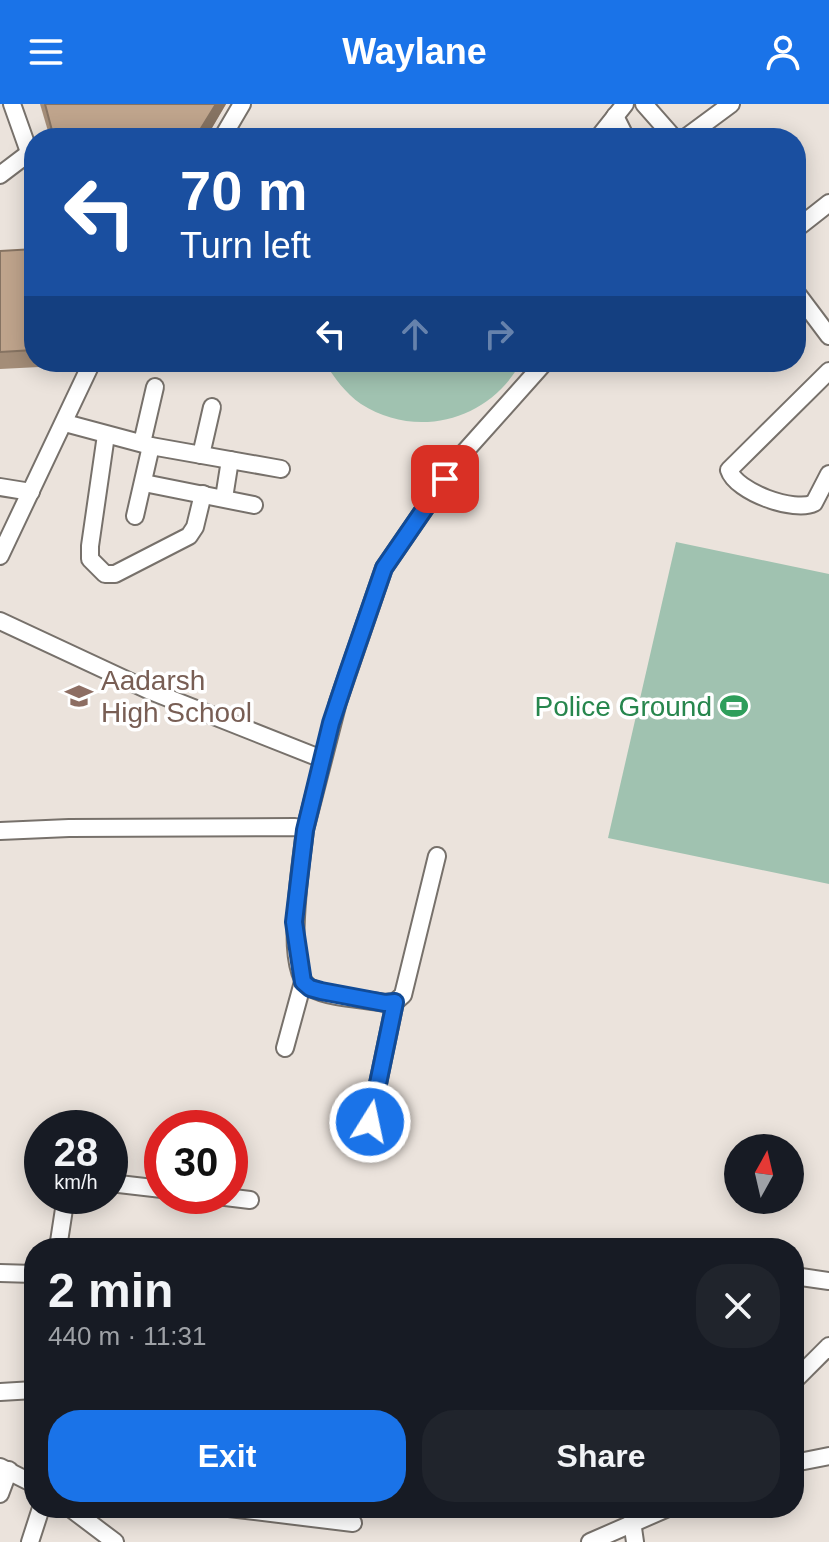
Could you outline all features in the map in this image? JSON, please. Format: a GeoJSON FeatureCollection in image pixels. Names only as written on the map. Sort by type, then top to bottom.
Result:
{"type":"FeatureCollection","features":[{"type":"Feature","properties":{"kind":"street"},"geometry":{"type":"LineString","coordinates":[[12,104],[24,139]]}},
{"type":"Feature","properties":{"kind":"street"},"geometry":{"type":"LineString","coordinates":[[228,128],[242,104]]}},
{"type":"Feature","properties":{"kind":"street"},"geometry":{"type":"LineString","coordinates":[[644,104],[665,128]]}},
{"type":"Feature","properties":{"kind":"street"},"geometry":{"type":"LineString","coordinates":[[699,128],[731,104]]}},
{"type":"Feature","properties":{"kind":"street"},"geometry":{"type":"LineString","coordinates":[[606,128],[620,110]]}},
{"type":"Feature","properties":{"kind":"street"},"geometry":{"type":"LineString","coordinates":[[0,175],[24,163]]}},
{"type":"Feature","properties":{"kind":"street"},"geometry":{"type":"LineString","coordinates":[[806,221],[829,203]]}},
{"type":"Feature","properties":{"kind":"street"},"geometry":{"type":"LineString","coordinates":[[806,305],[829,336]]}},
{"type":"Feature","properties":{"kind":"street"},"geometry":{"type":"LineString","coordinates":[[829,371],[729,470],[741,487],[757,495],[803,507],[814,503],[829,474]]}},
{"type":"Feature","properties":{"kind":"street"},"geometry":{"type":"LineString","coordinates":[[0,556],[88,372]]}},
{"type":"Feature","properties":{"kind":"street"},"geometry":{"type":"LineString","coordinates":[[285,1048],[303,982],[294,922],[305,830],[338,702],[384,568],[461,456],[536,372]]}},
{"type":"Feature","properties":{"kind":"street"},"geometry":{"type":"LineString","coordinates":[[135,516],[144,483],[146,444],[155,387]]}},
{"type":"Feature","properties":{"kind":"street"},"geometry":{"type":"LineString","coordinates":[[201,455],[212,407]]}},
{"type":"Feature","properties":{"kind":"street"},"geometry":{"type":"LineString","coordinates":[[65,423],[146,444],[281,469]]}},
{"type":"Feature","properties":{"kind":"street"},"geometry":{"type":"LineString","coordinates":[[106,435],[90,546],[90,559],[105,574],[115,574],[189,536],[194,531],[203,494]]}},
{"type":"Feature","properties":{"kind":"street"},"geometry":{"type":"LineString","coordinates":[[224,498],[230,460]]}},
{"type":"Feature","properties":{"kind":"street"},"geometry":{"type":"LineString","coordinates":[[144,483],[254,505]]}},
{"type":"Feature","properties":{"kind":"street"},"geometry":{"type":"LineString","coordinates":[[0,487],[31,492]]}},
{"type":"Feature","properties":{"kind":"street"},"geometry":{"type":"LineString","coordinates":[[0,621],[148,690],[322,759]]}},
{"type":"Feature","properties":{"kind":"street"},"geometry":{"type":"LineString","coordinates":[[0,831],[295,827],[305,830]]}},
{"type":"Feature","properties":{"kind":"street"},"geometry":{"type":"LineString","coordinates":[[303,982],[321,991],[385,1003],[395,1002],[403,995],[437,856]]}},
{"type":"Feature","properties":{"kind":"street"},"geometry":{"type":"LineString","coordinates":[[370,1122],[395,1002]]}},
{"type":"Feature","properties":{"kind":"street"},"geometry":{"type":"LineString","coordinates":[[60,1238],[63,1214]]}},
{"type":"Feature","properties":{"kind":"street"},"geometry":{"type":"LineString","coordinates":[[0,1273],[24,1274]]}},
{"type":"Feature","properties":{"kind":"street"},"geometry":{"type":"LineString","coordinates":[[804,1277],[829,1281]]}},
{"type":"Feature","properties":{"kind":"street"},"geometry":{"type":"LineString","coordinates":[[804,1371],[829,1346]]}},
{"type":"Feature","properties":{"kind":"street"},"geometry":{"type":"LineString","coordinates":[[0,1392],[24,1391]]}},
{"type":"Feature","properties":{"kind":"street"},"geometry":{"type":"LineString","coordinates":[[804,1461],[829,1456]]}},
{"type":"Feature","properties":{"kind":"street"},"geometry":{"type":"LineString","coordinates":[[0,1494],[4,1469],[24,1479]]}},
{"type":"Feature","properties":{"kind":"street"},"geometry":{"type":"LineString","coordinates":[[30,1542],[38,1518]]}},
{"type":"Feature","properties":{"kind":"street"},"geometry":{"type":"LineString","coordinates":[[79,1518],[93,1535],[115,1542]]}},
{"type":"Feature","properties":{"kind":"street"},"geometry":{"type":"LineString","coordinates":[[312,1518],[353,1523]]}},
{"type":"Feature","properties":{"kind":"street"},"geometry":{"type":"LineString","coordinates":[[590,1542],[640,1518]]}},
{"type":"Feature","properties":{"kind":"street"},"geometry":{"type":"LineString","coordinates":[[632,1521],[635,1542]]}},
{"type":"Feature","properties":{"kind":"green space"},"geometry":{"type":"Polygon","coordinates":[[[331,372],[514,372],[491,398],[472,410],[428,422],[405,421],[383,415],[361,404],[331,372]]]}},
{"type":"Feature","properties":{"kind":"green space","name":"Police Ground"},"geometry":{"type":"Polygon","coordinates":[[[676,542],[829,574],[829,884],[608,838],[676,542]]]}},
{"type":"Feature","properties":{"kind":"building"},"geometry":{"type":"Polygon","coordinates":[[[45,104],[216,104],[201,128],[51,128],[45,104]]]}},
{"type":"Feature","properties":{"kind":"building"},"geometry":{"type":"Polygon","coordinates":[[[24,250],[24,351],[0,352],[0,251],[24,250]]]}},
{"type":"Feature","properties":{"kind":"place","name":"Aadarsh High School"},"geometry":{"type":"Point","coordinates":[79,696]}},
{"type":"Feature","properties":{"kind":"place","name":"Police Ground"},"geometry":{"type":"Point","coordinates":[734,706]}},
{"type":"Feature","properties":{"kind":"route"},"geometry":{"type":"LineString","coordinates":[[370,1122],[395,1002],[385,1003],[310,988],[300,977],[294,922],[305,830],[331,723],[347,675],[384,568],[445,479]]}}]}
